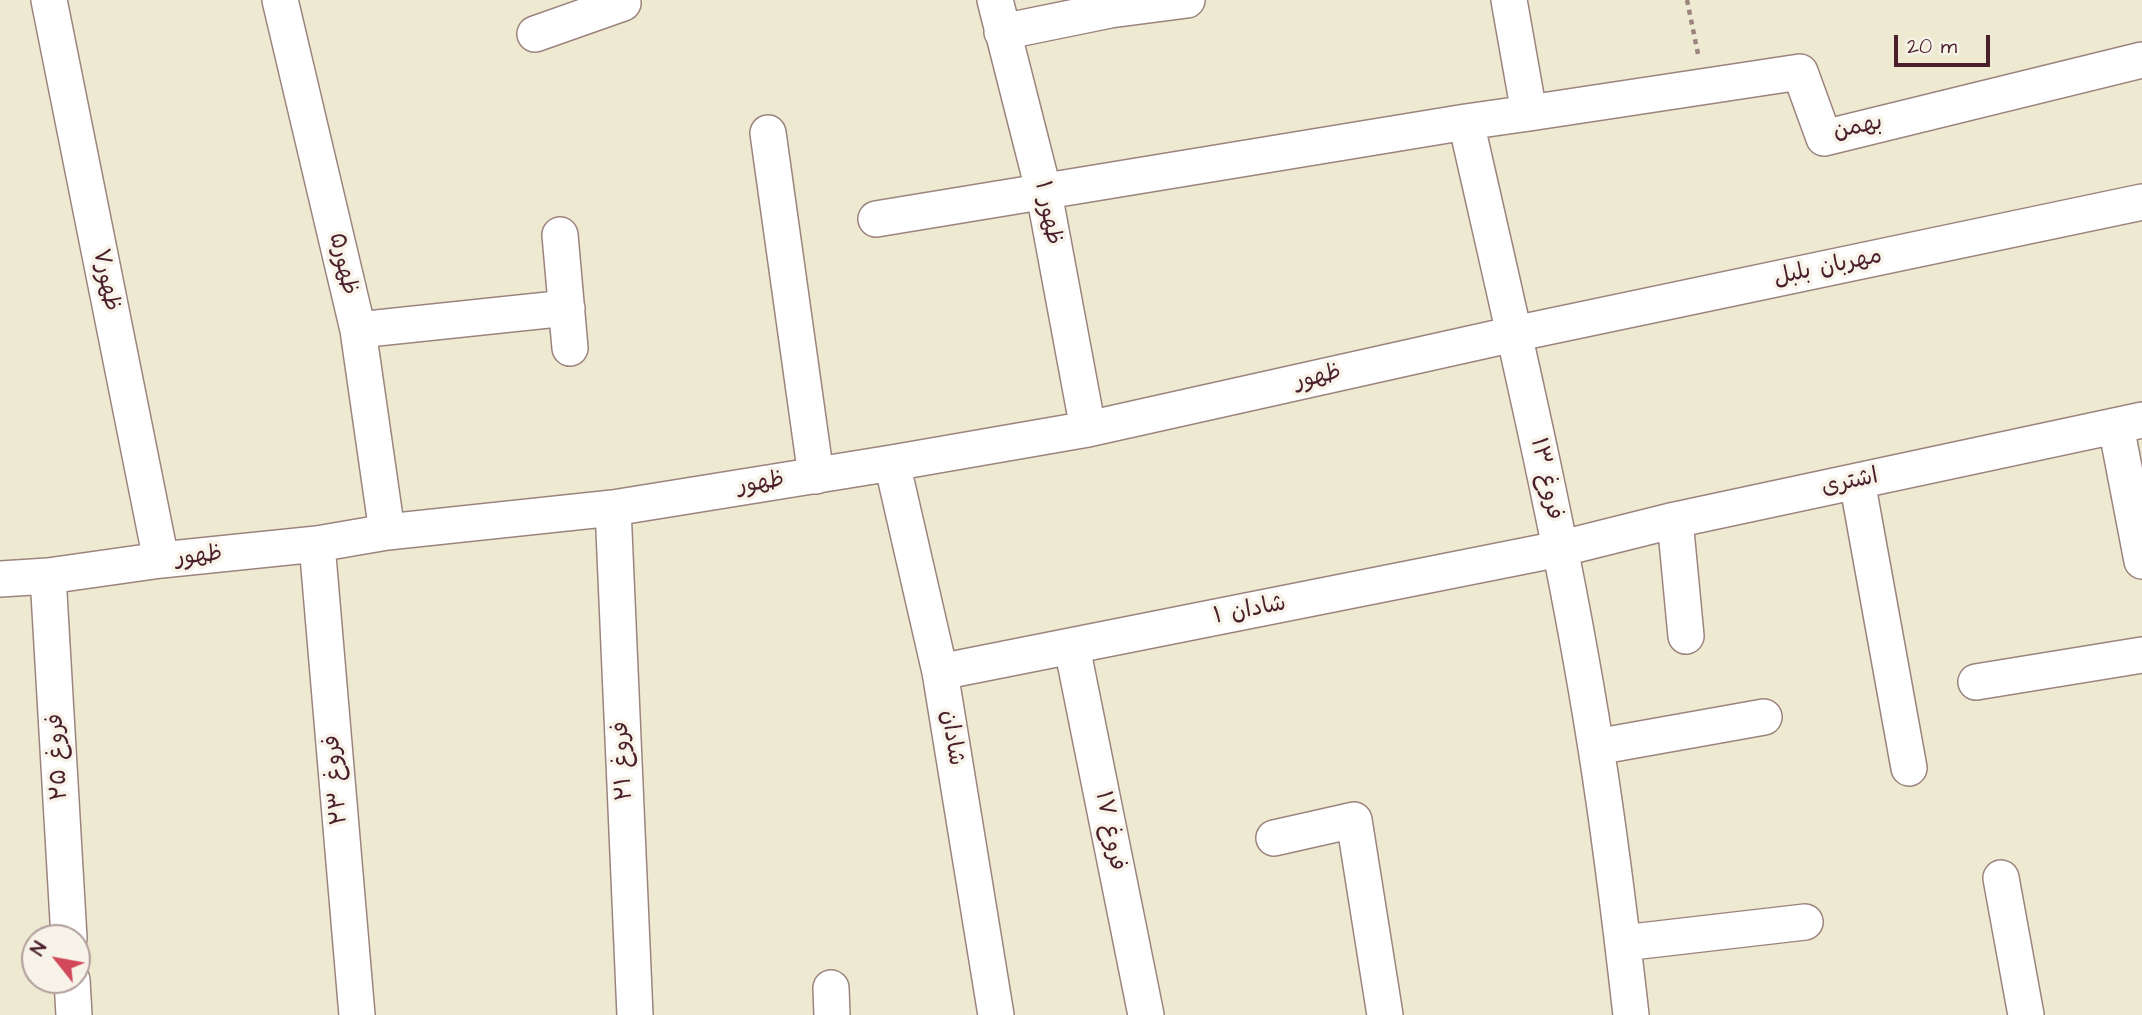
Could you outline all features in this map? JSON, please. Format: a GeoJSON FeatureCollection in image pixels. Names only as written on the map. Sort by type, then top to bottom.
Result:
{"type":"FeatureCollection","features":[{"type":"Feature","properties":{"kind":"street","name":"ظهور۷"},"geometry":{"type":"LineString","coordinates":[[49,0],[161,560]]}},
{"type":"Feature","properties":{"kind":"street","name":"ظهور۵"},"geometry":{"type":"LineString","coordinates":[[280,0],[358,330],[387,532]]}},
{"type":"Feature","properties":{"kind":"street"},"geometry":{"type":"LineString","coordinates":[[999,16],[1187,0]]}},
{"type":"Feature","properties":{"kind":"street"},"geometry":{"type":"LineString","coordinates":[[876,219],[1529,113],[1509,0]]}},
{"type":"Feature","properties":{"kind":"street"},"geometry":{"type":"LineString","coordinates":[[535,34],[631,1]]}},
{"type":"Feature","properties":{"kind":"street","name":"ظهور ۱"},"geometry":{"type":"LineString","coordinates":[[999,16],[1044,193],[1087,429]]}},
{"type":"Feature","properties":{"kind":"street","name":"بهمن"},"geometry":{"type":"LineString","coordinates":[[1529,113],[1800,72],[1824,138],[2142,60]]}},
{"type":"Feature","properties":{"kind":"street","name":"فروغ ۱۳"},"geometry":{"type":"LineString","coordinates":[[1466,122],[1559,549],[1596,747],[1631,1015]]}},
{"type":"Feature","properties":{"kind":"street"},"geometry":{"type":"LineString","coordinates":[[768,133],[816,475]]}},
{"type":"Feature","properties":{"kind":"street","name":"مهربان بلبل"},"geometry":{"type":"LineString","coordinates":[[1514,334],[2142,202]]}},
{"type":"Feature","properties":{"kind":"street"},"geometry":{"type":"LineString","coordinates":[[560,235],[570,348]]}},
{"type":"Feature","properties":{"kind":"street"},"geometry":{"type":"LineString","coordinates":[[358,330],[567,308]]}},
{"type":"Feature","properties":{"kind":"street","name":"ظهور"},"geometry":{"type":"LineString","coordinates":[[0,579],[48,576],[161,560],[317,544],[387,532],[613,508],[892,463],[1087,429],[1514,334]]}},
{"type":"Feature","properties":{"kind":"street"},"geometry":{"type":"LineString","coordinates":[[2129,423],[2142,561]]}},
{"type":"Feature","properties":{"kind":"street","name":"اشتری"},"geometry":{"type":"LineString","coordinates":[[1559,549],[1675,520],[2129,423]]}},
{"type":"Feature","properties":{"kind":"street","name":"شادان"},"geometry":{"type":"LineString","coordinates":[[892,463],[940,672],[996,1015]]}},
{"type":"Feature","properties":{"kind":"street"},"geometry":{"type":"LineString","coordinates":[[1857,481],[1909,768]]}},
{"type":"Feature","properties":{"kind":"street","name":"فروغ ۲۱"},"geometry":{"type":"LineString","coordinates":[[613,508],[635,1015]]}},
{"type":"Feature","properties":{"kind":"street"},"geometry":{"type":"LineString","coordinates":[[1675,520],[1686,636]]}},
{"type":"Feature","properties":{"kind":"street","name":"فروغ ۲۳"},"geometry":{"type":"LineString","coordinates":[[317,544],[357,1015]]}},
{"type":"Feature","properties":{"kind":"street","name":"شادان ۱"},"geometry":{"type":"LineString","coordinates":[[940,672],[1559,549]]}},
{"type":"Feature","properties":{"kind":"street","name":"فروغ ۲۵"},"geometry":{"type":"LineString","coordinates":[[48,576],[68,924]]}},
{"type":"Feature","properties":{"kind":"street","name":"فروغ ۱۷"},"geometry":{"type":"LineString","coordinates":[[1072,647],[1146,1015]]}},
{"type":"Feature","properties":{"kind":"street"},"geometry":{"type":"LineString","coordinates":[[1976,682],[2142,655]]}},
{"type":"Feature","properties":{"kind":"street"},"geometry":{"type":"LineString","coordinates":[[1596,747],[1763,717]]}},
{"type":"Feature","properties":{"kind":"street"},"geometry":{"type":"LineString","coordinates":[[1274,838],[1354,820],[1385,1015]]}},
{"type":"Feature","properties":{"kind":"street"},"geometry":{"type":"LineString","coordinates":[[2001,878],[2026,1015]]}},
{"type":"Feature","properties":{"kind":"street"},"geometry":{"type":"LineString","coordinates":[[1623,943],[1805,922]]}},
{"type":"Feature","properties":{"kind":"street"},"geometry":{"type":"LineString","coordinates":[[73,994],[74,1015]]}},
{"type":"Feature","properties":{"kind":"path"},"geometry":{"type":"LineString","coordinates":[[1687,0],[1704,86]]}}]}
